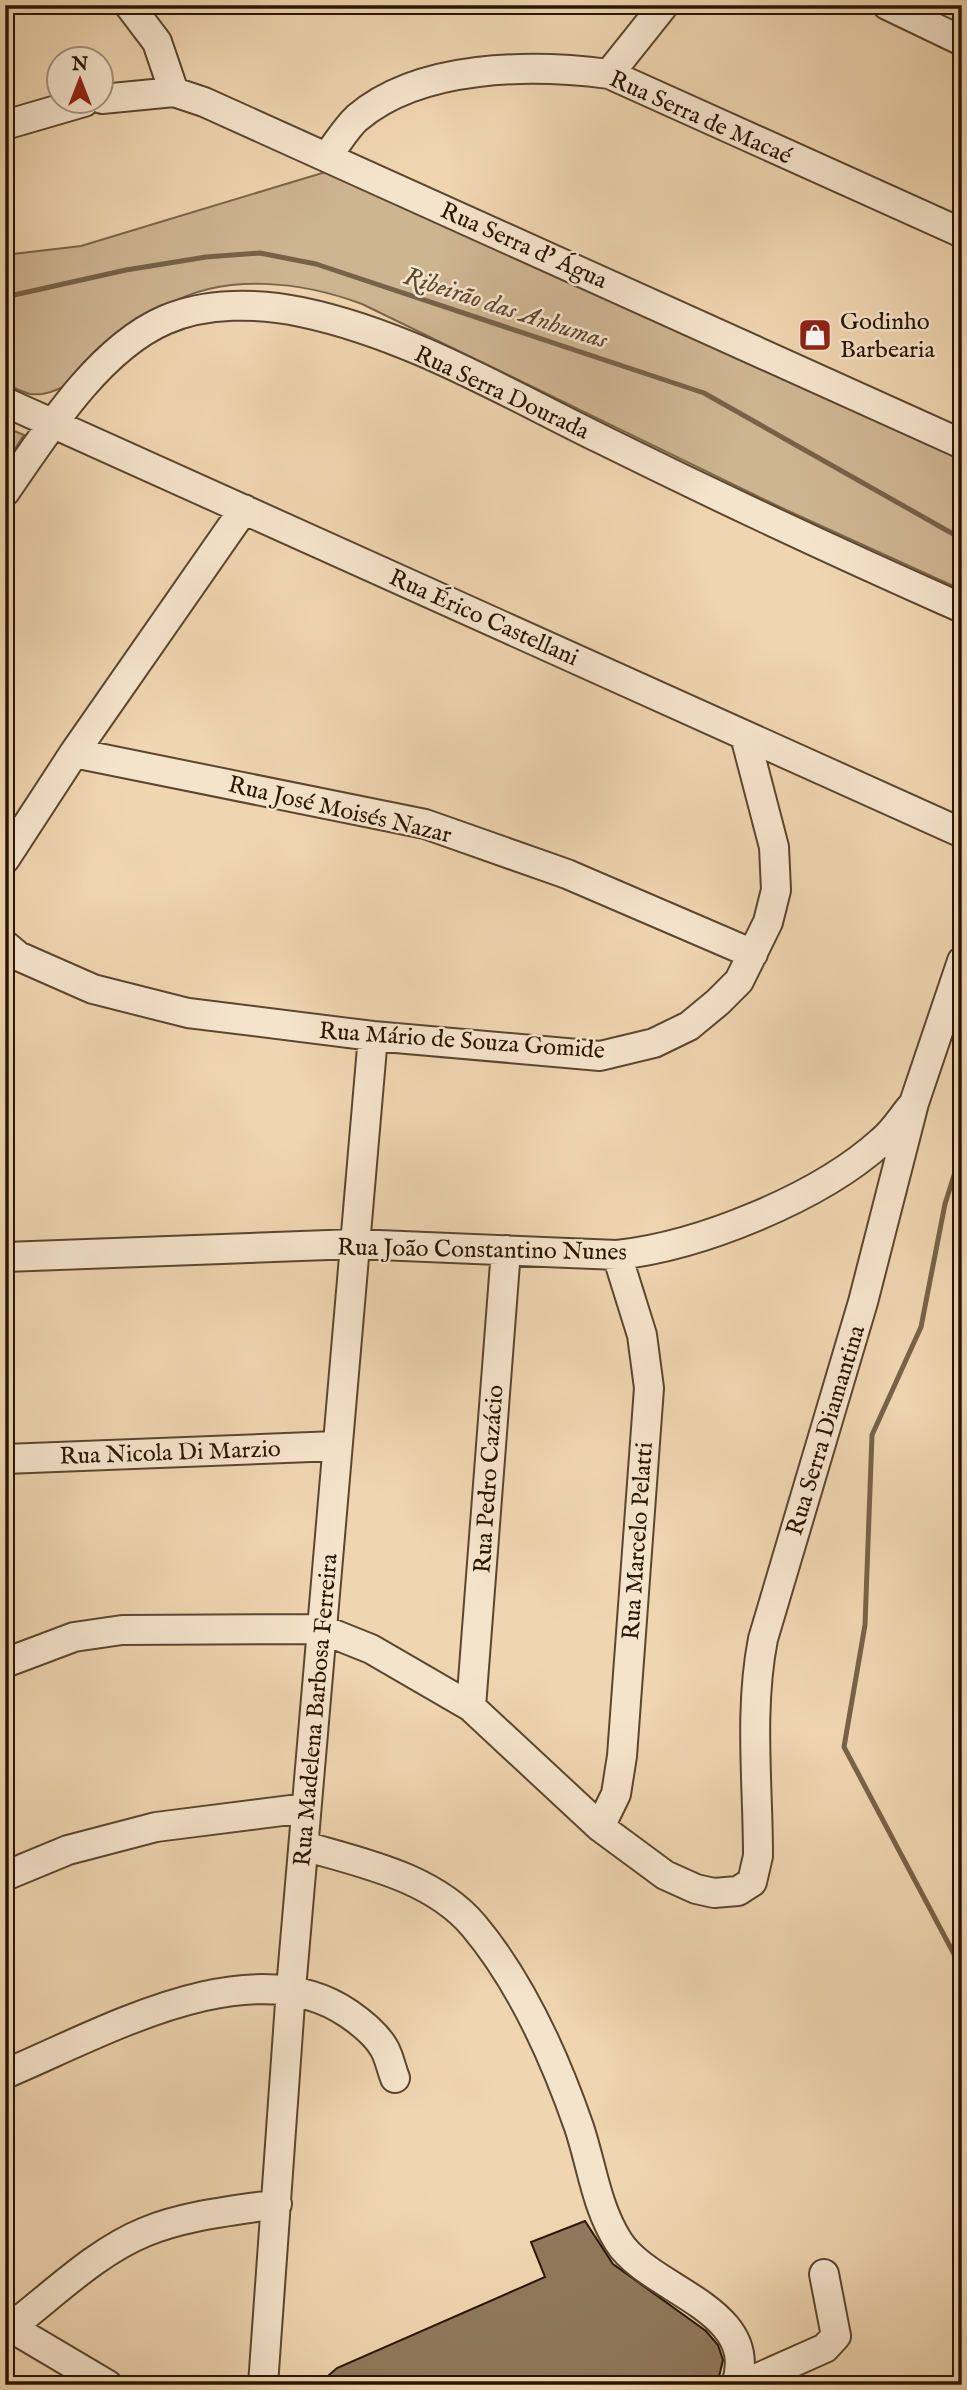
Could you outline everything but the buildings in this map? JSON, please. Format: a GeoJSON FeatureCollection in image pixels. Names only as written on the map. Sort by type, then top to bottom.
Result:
{"type":"FeatureCollection","features":[{"type":"Feature","properties":{"kind":"street"},"geometry":{"type":"LineString","coordinates":[[116,98],[174,92],[157,42],[129,5]]}},
{"type":"Feature","properties":{"kind":"street"},"geometry":{"type":"LineString","coordinates":[[609,74],[664,5]]}},
{"type":"Feature","properties":{"kind":"street"},"geometry":{"type":"LineString","coordinates":[[887,5],[962,41]]}},
{"type":"Feature","properties":{"kind":"street","name":"Rua Serra de Macaé"},"geometry":{"type":"LineString","coordinates":[[327,156],[357,119],[395,95],[454,76],[513,68],[556,67],[609,74],[962,233]]}},
{"type":"Feature","properties":{"kind":"street","name":"Rua Serra d' Água"},"geometry":{"type":"LineString","coordinates":[[174,92],[204,102],[327,156],[962,444]]}},
{"type":"Feature","properties":{"kind":"street"},"geometry":{"type":"LineString","coordinates":[[5,125],[46,113]]}},
{"type":"Feature","properties":{"kind":"street","name":"Rua Serra Dourada"},"geometry":{"type":"LineString","coordinates":[[5,492],[54,423],[115,353],[164,320],[193,310],[221,307],[301,312],[370,332],[436,358],[771,523],[962,608]]}},
{"type":"Feature","properties":{"kind":"street","name":"Rua Érico Castellani"},"geometry":{"type":"LineString","coordinates":[[5,402],[962,833]]}},
{"type":"Feature","properties":{"kind":"street"},"geometry":{"type":"LineString","coordinates":[[5,859],[74,753],[244,509]]}},
{"type":"Feature","properties":{"kind":"street","name":"Rua Mário de Souza Gomide"},"geometry":{"type":"LineString","coordinates":[[5,945],[18,956],[53,973],[139,1003],[188,1013],[373,1036],[600,1056],[654,1043],[689,1026],[739,981],[768,922],[776,890],[774,847],[745,736]]}},
{"type":"Feature","properties":{"kind":"street","name":"Rua José Moisés Nazar"},"geometry":{"type":"LineString","coordinates":[[74,753],[425,824],[567,874],[753,954]]}},
{"type":"Feature","properties":{"kind":"street","name":"Rua Serra Diamantina"},"geometry":{"type":"LineString","coordinates":[[600,1827],[665,1875],[696,1889],[729,1893],[747,1886],[755,1876],[758,1808],[755,1724],[758,1665],[763,1639],[863,1302],[914,1104],[962,961]]}},
{"type":"Feature","properties":{"kind":"street","name":"Rua Madelena Barbosa Ferreira"},"geometry":{"type":"LineString","coordinates":[[263,2385],[290,1989],[304,1846],[335,1446],[373,1036]]}},
{"type":"Feature","properties":{"kind":"street","name":"Rua João Constantino Nunes"},"geometry":{"type":"LineString","coordinates":[[5,1257],[355,1244],[617,1255],[658,1251],[715,1232],[787,1201],[843,1170],[883,1140],[914,1104]]}},
{"type":"Feature","properties":{"kind":"street","name":"Rua Pedro Cazácio"},"geometry":{"type":"LineString","coordinates":[[471,1707],[506,1250]]}},
{"type":"Feature","properties":{"kind":"street","name":"Rua Marcelo Pelatti"},"geometry":{"type":"LineString","coordinates":[[600,1827],[615,1794],[622,1756],[649,1388],[642,1335],[617,1255]]}},
{"type":"Feature","properties":{"kind":"street","name":"Rua Nicola Di Marzio"},"geometry":{"type":"LineString","coordinates":[[5,1459],[335,1446]]}},
{"type":"Feature","properties":{"kind":"street"},"geometry":{"type":"LineString","coordinates":[[5,1663],[74,1637],[122,1630],[321,1629],[371,1649],[471,1707],[600,1827]]}},
{"type":"Feature","properties":{"kind":"street"},"geometry":{"type":"LineString","coordinates":[[5,1877],[68,1850],[156,1827],[306,1808]]}},
{"type":"Feature","properties":{"kind":"street"},"geometry":{"type":"LineString","coordinates":[[304,1846],[384,1869],[435,1893],[472,1924],[495,1955],[528,2011],[564,2089],[580,2129],[602,2215],[620,2245],[652,2272],[704,2306],[726,2327],[740,2350],[739,2382],[825,2348],[836,2336],[824,2274]]}},
{"type":"Feature","properties":{"kind":"street"},"geometry":{"type":"LineString","coordinates":[[5,2074],[166,2006],[215,1993],[290,1989],[332,2003],[365,2025],[385,2048],[395,2078]]}},
{"type":"Feature","properties":{"kind":"street"},"geometry":{"type":"LineString","coordinates":[[108,2385],[9,2325],[112,2249],[145,2232],[203,2216],[277,2204]]}},
{"type":"Feature","properties":{"kind":"shaded area"},"geometry":{"type":"Polygon","coordinates":[[[332,170],[962,450],[962,590],[784,509],[362,304],[315,290],[239,284],[190,295],[153,315],[102,360],[65,386],[47,393],[30,394],[5,384],[5,255],[81,246],[332,170]]]}},
{"type":"Feature","properties":{"kind":"shaded area"},"geometry":{"type":"Polygon","coordinates":[[[5,427],[24,435],[5,464],[5,427]]]}},
{"type":"Feature","properties":{"kind":"waterway","name":"Ribeirão das Anhumas"},"geometry":{"type":"LineString","coordinates":[[5,297],[126,270],[206,257],[260,253],[316,264],[704,393],[962,539]]}},
{"type":"Feature","properties":{"kind":"waterway"},"geometry":{"type":"LineString","coordinates":[[962,1150],[945,1204],[921,1327],[872,1435],[865,1625],[844,1747],[962,1969]]}},
{"type":"Feature","properties":{"kind":"place","name":"Godinho Barbearia"},"geometry":{"type":"Point","coordinates":[815,335]}}]}
